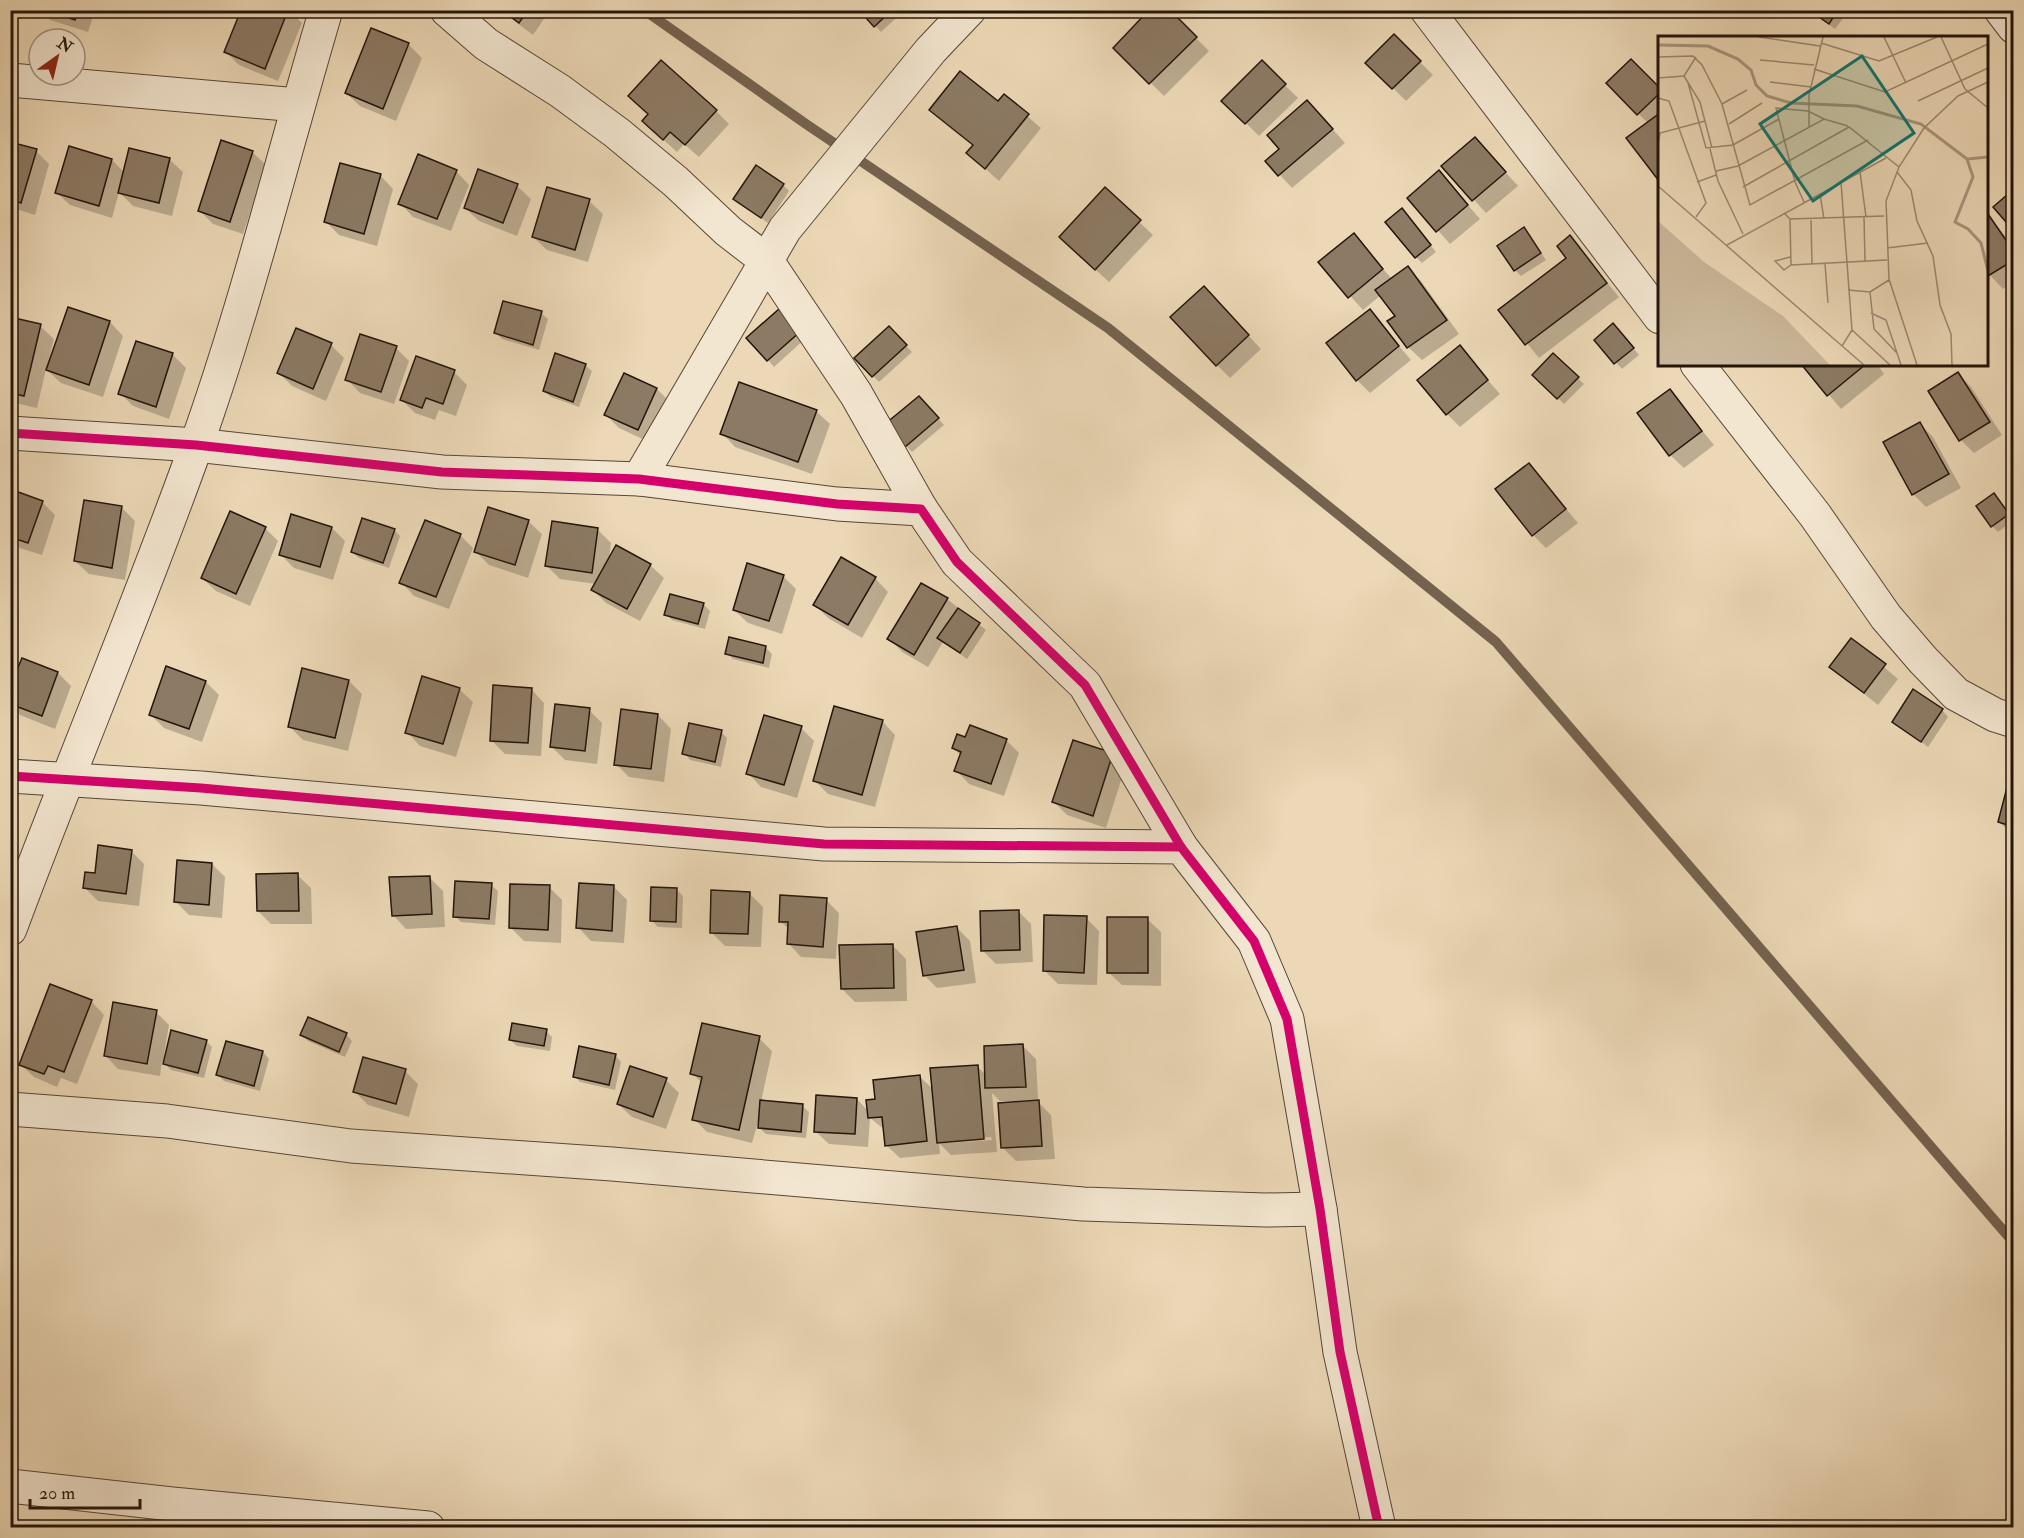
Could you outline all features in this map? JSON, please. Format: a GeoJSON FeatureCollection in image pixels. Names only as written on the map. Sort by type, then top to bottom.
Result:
{"type":"FeatureCollection","features":[{"type":"Feature","properties":{"kind":"street"},"geometry":{"type":"LineString","coordinates":[[10,929],[196,445],[253,266],[326,10]]}},
{"type":"Feature","properties":{"kind":"street"},"geometry":{"type":"LineString","coordinates":[[447,10],[486,44],[617,133],[676,182],[728,231],[767,261],[856,394],[921,509],[957,562],[1085,685],[1181,846],[1254,941],[1287,1019],[1320,1209],[1340,1352],[1379,1527]]}},
{"type":"Feature","properties":{"kind":"street"},"geometry":{"type":"LineString","coordinates":[[639,479],[785,229],[931,50],[969,10]]}},
{"type":"Feature","properties":{"kind":"street"},"geometry":{"type":"LineString","coordinates":[[1427,10],[1658,316]]}},
{"type":"Feature","properties":{"kind":"street"},"geometry":{"type":"LineString","coordinates":[[2001,10],[2013,27]]}},
{"type":"Feature","properties":{"kind":"street"},"geometry":{"type":"LineString","coordinates":[[10,80],[298,105]]}},
{"type":"Feature","properties":{"kind":"street"},"geometry":{"type":"LineString","coordinates":[[1699,366],[1815,516],[1886,617],[1923,660],[1956,694],[1995,715],[2013,721]]}},
{"type":"Feature","properties":{"kind":"street"},"geometry":{"type":"LineString","coordinates":[[10,433],[196,445],[442,472],[639,479],[837,504],[921,509]]}},
{"type":"Feature","properties":{"kind":"street"},"geometry":{"type":"LineString","coordinates":[[10,776],[201,788],[824,844],[1181,846]]}},
{"type":"Feature","properties":{"kind":"street"},"geometry":{"type":"LineString","coordinates":[[10,1109],[167,1121],[351,1146],[612,1164],[1083,1204],[1265,1210],[1320,1209]]}},
{"type":"Feature","properties":{"kind":"street"},"geometry":{"type":"LineString","coordinates":[[10,1486],[168,1516],[428,1527]]}},
{"type":"Feature","properties":{"kind":"building"},"geometry":{"type":"Polygon","coordinates":[[[46,10],[78,10],[75,20],[46,10]]]}},
{"type":"Feature","properties":{"kind":"building"},"geometry":{"type":"Polygon","coordinates":[[[241,10],[288,10],[265,69],[224,52],[241,10]]]}},
{"type":"Feature","properties":{"kind":"building"},"geometry":{"type":"Polygon","coordinates":[[[502,10],[528,10],[519,23],[502,10]]]}},
{"type":"Feature","properties":{"kind":"building"},"geometry":{"type":"Polygon","coordinates":[[[859,10],[892,10],[874,27],[859,10]]]}},
{"type":"Feature","properties":{"kind":"building"},"geometry":{"type":"Polygon","coordinates":[[[1149,10],[1170,10],[1197,37],[1149,84],[1113,48],[1149,10]]]}},
{"type":"Feature","properties":{"kind":"building"},"geometry":{"type":"Polygon","coordinates":[[[1809,10],[1838,10],[1829,24],[1809,10]]]}},
{"type":"Feature","properties":{"kind":"building"},"geometry":{"type":"Polygon","coordinates":[[[371,28],[409,43],[383,109],[345,93],[371,28]]]}},
{"type":"Feature","properties":{"kind":"building"},"geometry":{"type":"Polygon","coordinates":[[[1394,34],[1421,61],[1392,89],[1365,63],[1394,34]]]}},
{"type":"Feature","properties":{"kind":"building"},"geometry":{"type":"Polygon","coordinates":[[[1631,59],[1658,86],[1658,95],[1637,115],[1606,83],[1631,59]]]}},
{"type":"Feature","properties":{"kind":"building"},"geometry":{"type":"Polygon","coordinates":[[[661,60],[717,110],[685,145],[670,132],[663,140],[642,121],[648,114],[628,96],[661,60]]]}},
{"type":"Feature","properties":{"kind":"building"},"geometry":{"type":"Polygon","coordinates":[[[1262,60],[1286,84],[1245,124],[1221,101],[1262,60]]]}},
{"type":"Feature","properties":{"kind":"building"},"geometry":{"type":"Polygon","coordinates":[[[960,71],[998,101],[1004,94],[1029,114],[985,169],[966,153],[973,145],[929,110],[960,71]]]}},
{"type":"Feature","properties":{"kind":"building"},"geometry":{"type":"Polygon","coordinates":[[[1307,100],[1333,129],[1278,176],[1265,161],[1279,149],[1267,135],[1307,100]]]}},
{"type":"Feature","properties":{"kind":"building"},"geometry":{"type":"Polygon","coordinates":[[[1658,114],[1658,180],[1626,138],[1658,114]]]}},
{"type":"Feature","properties":{"kind":"building"},"geometry":{"type":"Polygon","coordinates":[[[1475,137],[1506,172],[1472,201],[1441,166],[1475,137]]]}},
{"type":"Feature","properties":{"kind":"building"},"geometry":{"type":"Polygon","coordinates":[[[221,140],[253,151],[230,222],[198,211],[221,140]]]}},
{"type":"Feature","properties":{"kind":"building"},"geometry":{"type":"Polygon","coordinates":[[[10,142],[37,149],[21,203],[10,199],[10,142]]]}},
{"type":"Feature","properties":{"kind":"building"},"geometry":{"type":"Polygon","coordinates":[[[69,146],[112,159],[99,206],[55,193],[69,146]]]}},
{"type":"Feature","properties":{"kind":"building"},"geometry":{"type":"Polygon","coordinates":[[[129,148],[170,158],[159,203],[118,193],[129,148]]]}},
{"type":"Feature","properties":{"kind":"building"},"geometry":{"type":"Polygon","coordinates":[[[418,154],[457,170],[437,219],[398,204],[418,154]]]}},
{"type":"Feature","properties":{"kind":"building"},"geometry":{"type":"Polygon","coordinates":[[[340,163],[381,174],[364,234],[324,222],[340,163]]]}},
{"type":"Feature","properties":{"kind":"building"},"geometry":{"type":"Polygon","coordinates":[[[756,165],[784,184],[761,218],[733,199],[756,165]]]}},
{"type":"Feature","properties":{"kind":"building"},"geometry":{"type":"Polygon","coordinates":[[[478,169],[518,184],[503,223],[464,208],[478,169]]]}},
{"type":"Feature","properties":{"kind":"building"},"geometry":{"type":"Polygon","coordinates":[[[1439,170],[1468,205],[1436,232],[1407,198],[1439,170]]]}},
{"type":"Feature","properties":{"kind":"building"},"geometry":{"type":"Polygon","coordinates":[[[547,187],[590,199],[575,250],[532,237],[547,187]]]}},
{"type":"Feature","properties":{"kind":"building"},"geometry":{"type":"Polygon","coordinates":[[[1105,187],[1141,220],[1095,270],[1059,237],[1105,187]]]}},
{"type":"Feature","properties":{"kind":"building"},"geometry":{"type":"Polygon","coordinates":[[[2014,189],[2014,216],[2006,222],[1993,207],[2014,189]]]}},
{"type":"Feature","properties":{"kind":"building"},"geometry":{"type":"Polygon","coordinates":[[[1402,208],[1431,245],[1415,258],[1385,222],[1402,208]]]}},
{"type":"Feature","properties":{"kind":"building"},"geometry":{"type":"Polygon","coordinates":[[[1988,214],[2014,252],[2014,260],[1988,276],[1988,214]]]}},
{"type":"Feature","properties":{"kind":"building"},"geometry":{"type":"Polygon","coordinates":[[[1524,227],[1541,253],[1514,271],[1497,246],[1524,227]]]}},
{"type":"Feature","properties":{"kind":"building"},"geometry":{"type":"Polygon","coordinates":[[[1354,233],[1383,269],[1348,298],[1318,262],[1354,233]]]}},
{"type":"Feature","properties":{"kind":"building"},"geometry":{"type":"Polygon","coordinates":[[[1570,235],[1607,283],[1525,345],[1498,310],[1566,258],[1557,246],[1570,235]]]}},
{"type":"Feature","properties":{"kind":"building"},"geometry":{"type":"Polygon","coordinates":[[[1408,266],[1447,320],[1407,348],[1387,321],[1395,316],[1375,290],[1408,266]]]}},
{"type":"Feature","properties":{"kind":"building"},"geometry":{"type":"Polygon","coordinates":[[[1204,286],[1249,335],[1216,366],[1170,317],[1204,286]]]}},
{"type":"Feature","properties":{"kind":"building"},"geometry":{"type":"Polygon","coordinates":[[[503,301],[542,311],[533,345],[494,333],[503,301]]]}},
{"type":"Feature","properties":{"kind":"building"},"geometry":{"type":"Polygon","coordinates":[[[68,307],[110,321],[89,385],[46,370],[68,307]]]}},
{"type":"Feature","properties":{"kind":"building"},"geometry":{"type":"Polygon","coordinates":[[[780,308],[801,331],[767,361],[746,338],[780,308]]]}},
{"type":"Feature","properties":{"kind":"building"},"geometry":{"type":"Polygon","coordinates":[[[1370,309],[1399,346],[1356,381],[1326,343],[1370,309]]]}},
{"type":"Feature","properties":{"kind":"building"},"geometry":{"type":"Polygon","coordinates":[[[10,317],[41,324],[24,396],[10,393],[10,317]]]}},
{"type":"Feature","properties":{"kind":"building"},"geometry":{"type":"Polygon","coordinates":[[[1613,323],[1634,348],[1614,364],[1594,340],[1613,323]]]}},
{"type":"Feature","properties":{"kind":"building"},"geometry":{"type":"Polygon","coordinates":[[[889,326],[907,345],[872,377],[854,358],[889,326]]]}},
{"type":"Feature","properties":{"kind":"building"},"geometry":{"type":"Polygon","coordinates":[[[296,328],[332,343],[313,389],[277,373],[296,328]]]}},
{"type":"Feature","properties":{"kind":"building"},"geometry":{"type":"Polygon","coordinates":[[[360,334],[397,346],[381,392],[345,380],[360,334]]]}},
{"type":"Feature","properties":{"kind":"building"},"geometry":{"type":"Polygon","coordinates":[[[136,341],[173,353],[156,407],[118,394],[136,341]]]}},
{"type":"Feature","properties":{"kind":"building"},"geometry":{"type":"Polygon","coordinates":[[[1460,345],[1488,380],[1446,415],[1417,380],[1460,345]]]}},
{"type":"Feature","properties":{"kind":"building"},"geometry":{"type":"Polygon","coordinates":[[[555,353],[586,364],[573,402],[543,391],[555,353]]]}},
{"type":"Feature","properties":{"kind":"building"},"geometry":{"type":"Polygon","coordinates":[[[1553,353],[1579,377],[1557,399],[1532,375],[1553,353]]]}},
{"type":"Feature","properties":{"kind":"building"},"geometry":{"type":"Polygon","coordinates":[[[416,356],[455,370],[443,404],[426,398],[422,408],[400,400],[416,356]]]}},
{"type":"Feature","properties":{"kind":"building"},"geometry":{"type":"Polygon","coordinates":[[[1803,366],[1864,366],[1827,396],[1803,366]]]}},
{"type":"Feature","properties":{"kind":"building"},"geometry":{"type":"Polygon","coordinates":[[[1958,372],[1990,422],[1959,441],[1928,391],[1958,372]]]}},
{"type":"Feature","properties":{"kind":"building"},"geometry":{"type":"Polygon","coordinates":[[[624,373],[657,388],[638,430],[604,415],[624,373]]]}},
{"type":"Feature","properties":{"kind":"building"},"geometry":{"type":"Polygon","coordinates":[[[739,382],[817,410],[798,462],[720,434],[739,382]]]}},
{"type":"Feature","properties":{"kind":"building"},"geometry":{"type":"Polygon","coordinates":[[[1670,389],[1702,431],[1669,456],[1637,413],[1670,389]]]}},
{"type":"Feature","properties":{"kind":"building"},"geometry":{"type":"Polygon","coordinates":[[[919,396],[939,418],[905,447],[885,424],[919,396]]]}},
{"type":"Feature","properties":{"kind":"building"},"geometry":{"type":"Polygon","coordinates":[[[1920,422],[1949,474],[1912,495],[1883,442],[1920,422]]]}},
{"type":"Feature","properties":{"kind":"building"},"geometry":{"type":"Polygon","coordinates":[[[1529,463],[1566,509],[1532,536],[1495,489],[1529,463]]]}},
{"type":"Feature","properties":{"kind":"building"},"geometry":{"type":"Polygon","coordinates":[[[10,489],[43,501],[28,543],[10,537],[10,489]]]}},
{"type":"Feature","properties":{"kind":"building"},"geometry":{"type":"Polygon","coordinates":[[[1994,493],[2009,514],[1991,527],[1976,506],[1994,493]]]}},
{"type":"Feature","properties":{"kind":"building"},"geometry":{"type":"Polygon","coordinates":[[[84,500],[122,506],[112,568],[74,561],[84,500]]]}},
{"type":"Feature","properties":{"kind":"building"},"geometry":{"type":"Polygon","coordinates":[[[488,507],[529,520],[515,565],[474,552],[488,507]]]}},
{"type":"Feature","properties":{"kind":"building"},"geometry":{"type":"Polygon","coordinates":[[[230,511],[266,527],[236,594],[201,578],[230,511]]]}},
{"type":"Feature","properties":{"kind":"building"},"geometry":{"type":"Polygon","coordinates":[[[291,514],[332,527],[320,567],[279,555],[291,514]]]}},
{"type":"Feature","properties":{"kind":"building"},"geometry":{"type":"Polygon","coordinates":[[[362,518],[395,529],[383,563],[351,552],[362,518]]]}},
{"type":"Feature","properties":{"kind":"building"},"geometry":{"type":"Polygon","coordinates":[[[425,520],[461,534],[436,597],[399,583],[425,520]]]}},
{"type":"Feature","properties":{"kind":"building"},"geometry":{"type":"Polygon","coordinates":[[[552,521],[598,528],[592,573],[545,566],[552,521]]]}},
{"type":"Feature","properties":{"kind":"building"},"geometry":{"type":"Polygon","coordinates":[[[616,545],[651,564],[627,609],[591,590],[616,545]]]}},
{"type":"Feature","properties":{"kind":"building"},"geometry":{"type":"Polygon","coordinates":[[[841,557],[876,577],[848,625],[813,605],[841,557]]]}},
{"type":"Feature","properties":{"kind":"building"},"geometry":{"type":"Polygon","coordinates":[[[747,563],[784,575],[769,621],[733,610],[747,563]]]}},
{"type":"Feature","properties":{"kind":"building"},"geometry":{"type":"Polygon","coordinates":[[[921,583],[948,598],[914,655],[887,639],[921,583]]]}},
{"type":"Feature","properties":{"kind":"building"},"geometry":{"type":"Polygon","coordinates":[[[670,594],[704,603],[698,624],[664,615],[670,594]]]}},
{"type":"Feature","properties":{"kind":"building"},"geometry":{"type":"Polygon","coordinates":[[[958,608],[980,623],[960,653],[937,638],[958,608]]]}},
{"type":"Feature","properties":{"kind":"building"},"geometry":{"type":"Polygon","coordinates":[[[729,637],[766,646],[763,663],[725,654],[729,637]]]}},
{"type":"Feature","properties":{"kind":"building"},"geometry":{"type":"Polygon","coordinates":[[[1851,638],[1886,664],[1864,693],[1829,667],[1851,638]]]}},
{"type":"Feature","properties":{"kind":"building"},"geometry":{"type":"Polygon","coordinates":[[[22,658],[58,672],[42,716],[10,704],[10,686],[22,658]]]}},
{"type":"Feature","properties":{"kind":"building"},"geometry":{"type":"Polygon","coordinates":[[[166,666],[206,681],[189,729],[149,715],[166,666]]]}},
{"type":"Feature","properties":{"kind":"building"},"geometry":{"type":"Polygon","coordinates":[[[302,668],[349,680],[335,738],[288,727],[302,668]]]}},
{"type":"Feature","properties":{"kind":"building"},"geometry":{"type":"Polygon","coordinates":[[[422,676],[460,688],[443,744],[405,733],[422,676]]]}},
{"type":"Feature","properties":{"kind":"building"},"geometry":{"type":"Polygon","coordinates":[[[493,685],[532,688],[528,743],[490,741],[493,685]]]}},
{"type":"Feature","properties":{"kind":"building"},"geometry":{"type":"Polygon","coordinates":[[[1913,689],[1943,709],[1921,742],[1892,722],[1913,689]]]}},
{"type":"Feature","properties":{"kind":"building"},"geometry":{"type":"Polygon","coordinates":[[[555,704],[590,708],[585,751],[550,747],[555,704]]]}},
{"type":"Feature","properties":{"kind":"building"},"geometry":{"type":"Polygon","coordinates":[[[834,706],[883,720],[862,795],[813,781],[834,706]]]}},
{"type":"Feature","properties":{"kind":"building"},"geometry":{"type":"Polygon","coordinates":[[[621,709],[658,714],[651,769],[614,765],[621,709]]]}},
{"type":"Feature","properties":{"kind":"building"},"geometry":{"type":"Polygon","coordinates":[[[764,715],[802,726],[784,785],[746,774],[764,715]]]}},
{"type":"Feature","properties":{"kind":"building"},"geometry":{"type":"Polygon","coordinates":[[[689,723],[722,730],[715,762],[682,754],[689,723]]]}},
{"type":"Feature","properties":{"kind":"building"},"geometry":{"type":"Polygon","coordinates":[[[970,725],[1007,739],[991,784],[954,771],[961,752],[952,748],[957,734],[965,737],[970,725]]]}},
{"type":"Feature","properties":{"kind":"building"},"geometry":{"type":"Polygon","coordinates":[[[1073,740],[1113,753],[1093,816],[1052,802],[1073,740]]]}},
{"type":"Feature","properties":{"kind":"building"},"geometry":{"type":"Polygon","coordinates":[[[2012,768],[2014,769],[2014,827],[1998,822],[2012,768]]]}},
{"type":"Feature","properties":{"kind":"building"},"geometry":{"type":"Polygon","coordinates":[[[98,845],[132,850],[126,894],[83,888],[85,872],[95,873],[98,845]]]}},
{"type":"Feature","properties":{"kind":"building"},"geometry":{"type":"Polygon","coordinates":[[[177,860],[212,863],[209,905],[174,902],[177,860]]]}},
{"type":"Feature","properties":{"kind":"building"},"geometry":{"type":"Polygon","coordinates":[[[298,873],[299,911],[257,911],[256,874],[298,873]]]}},
{"type":"Feature","properties":{"kind":"building"},"geometry":{"type":"Polygon","coordinates":[[[430,876],[432,914],[392,916],[389,877],[430,876]]]}},
{"type":"Feature","properties":{"kind":"building"},"geometry":{"type":"Polygon","coordinates":[[[455,881],[492,883],[489,919],[453,917],[455,881]]]}},
{"type":"Feature","properties":{"kind":"building"},"geometry":{"type":"Polygon","coordinates":[[[579,883],[614,885],[612,931],[576,928],[579,883]]]}},
{"type":"Feature","properties":{"kind":"building"},"geometry":{"type":"Polygon","coordinates":[[[510,884],[550,885],[548,930],[509,928],[510,884]]]}},
{"type":"Feature","properties":{"kind":"building"},"geometry":{"type":"Polygon","coordinates":[[[651,887],[677,888],[676,922],[650,921],[651,887]]]}},
{"type":"Feature","properties":{"kind":"building"},"geometry":{"type":"Polygon","coordinates":[[[711,890],[750,892],[748,934],[710,933],[711,890]]]}},
{"type":"Feature","properties":{"kind":"building"},"geometry":{"type":"Polygon","coordinates":[[[780,895],[827,898],[823,947],[787,944],[788,922],[779,922],[780,895]]]}},
{"type":"Feature","properties":{"kind":"building"},"geometry":{"type":"Polygon","coordinates":[[[1019,910],[1020,950],[981,951],[980,911],[1019,910]]]}},
{"type":"Feature","properties":{"kind":"building"},"geometry":{"type":"Polygon","coordinates":[[[1044,915],[1087,916],[1084,973],[1043,971],[1044,915]]]}},
{"type":"Feature","properties":{"kind":"building"},"geometry":{"type":"Polygon","coordinates":[[[1107,917],[1148,917],[1148,973],[1107,973],[1107,917]]]}},
{"type":"Feature","properties":{"kind":"building"},"geometry":{"type":"Polygon","coordinates":[[[957,926],[964,970],[923,976],[916,932],[957,926]]]}},
{"type":"Feature","properties":{"kind":"building"},"geometry":{"type":"Polygon","coordinates":[[[893,944],[894,988],[841,989],[839,945],[893,944]]]}},
{"type":"Feature","properties":{"kind":"building"},"geometry":{"type":"Polygon","coordinates":[[[50,984],[92,1000],[64,1072],[48,1066],[44,1074],[19,1065],[50,984]]]}},
{"type":"Feature","properties":{"kind":"building"},"geometry":{"type":"Polygon","coordinates":[[[113,1002],[157,1010],[147,1064],[104,1056],[113,1002]]]}},
{"type":"Feature","properties":{"kind":"building"},"geometry":{"type":"Polygon","coordinates":[[[308,1017],[347,1033],[339,1052],[300,1035],[308,1017]]]}},
{"type":"Feature","properties":{"kind":"building"},"geometry":{"type":"Polygon","coordinates":[[[512,1023],[547,1029],[544,1046],[509,1040],[512,1023]]]}},
{"type":"Feature","properties":{"kind":"building"},"geometry":{"type":"Polygon","coordinates":[[[702,1023],[760,1036],[739,1130],[692,1120],[702,1077],[690,1074],[702,1023]]]}},
{"type":"Feature","properties":{"kind":"building"},"geometry":{"type":"Polygon","coordinates":[[[171,1030],[207,1040],[198,1073],[163,1064],[171,1030]]]}},
{"type":"Feature","properties":{"kind":"building"},"geometry":{"type":"Polygon","coordinates":[[[226,1041],[263,1051],[254,1086],[216,1075],[226,1041]]]}},
{"type":"Feature","properties":{"kind":"building"},"geometry":{"type":"Polygon","coordinates":[[[1023,1044],[1026,1087],[985,1088],[984,1046],[1023,1044]]]}},
{"type":"Feature","properties":{"kind":"building"},"geometry":{"type":"Polygon","coordinates":[[[579,1046],[616,1054],[609,1085],[573,1077],[579,1046]]]}},
{"type":"Feature","properties":{"kind":"building"},"geometry":{"type":"Polygon","coordinates":[[[363,1057],[406,1069],[396,1104],[353,1092],[363,1057]]]}},
{"type":"Feature","properties":{"kind":"building"},"geometry":{"type":"Polygon","coordinates":[[[978,1065],[984,1139],[937,1143],[930,1068],[978,1065]]]}},
{"type":"Feature","properties":{"kind":"building"},"geometry":{"type":"Polygon","coordinates":[[[630,1066],[667,1078],[653,1117],[617,1104],[630,1066]]]}},
{"type":"Feature","properties":{"kind":"building"},"geometry":{"type":"Polygon","coordinates":[[[920,1075],[927,1141],[885,1146],[882,1117],[868,1118],[866,1100],[875,1099],[873,1080],[920,1075]]]}},
{"type":"Feature","properties":{"kind":"building"},"geometry":{"type":"Polygon","coordinates":[[[816,1095],[857,1098],[855,1134],[814,1132],[816,1095]]]}},
{"type":"Feature","properties":{"kind":"building"},"geometry":{"type":"Polygon","coordinates":[[[760,1100],[803,1104],[801,1132],[758,1128],[760,1100]]]}},
{"type":"Feature","properties":{"kind":"building"},"geometry":{"type":"Polygon","coordinates":[[[1039,1100],[1042,1146],[1001,1148],[998,1103],[1039,1100]]]}},
{"type":"Feature","properties":{"kind":"waterway"},"geometry":{"type":"LineString","coordinates":[[644,10],[806,124],[1108,328],[1496,642],[2014,1243]]}},
{"type":"Feature","properties":{"kind":"cycle path"},"geometry":{"type":"LineString","coordinates":[[10,433],[196,445],[442,472],[639,479],[837,504],[921,509],[957,562],[1085,685],[1181,847]]}},
{"type":"Feature","properties":{"kind":"cycle path"},"geometry":{"type":"LineString","coordinates":[[10,776],[201,788],[824,844],[1181,847],[1254,941],[1287,1019],[1320,1209],[1340,1352],[1379,1528]]}}]}
